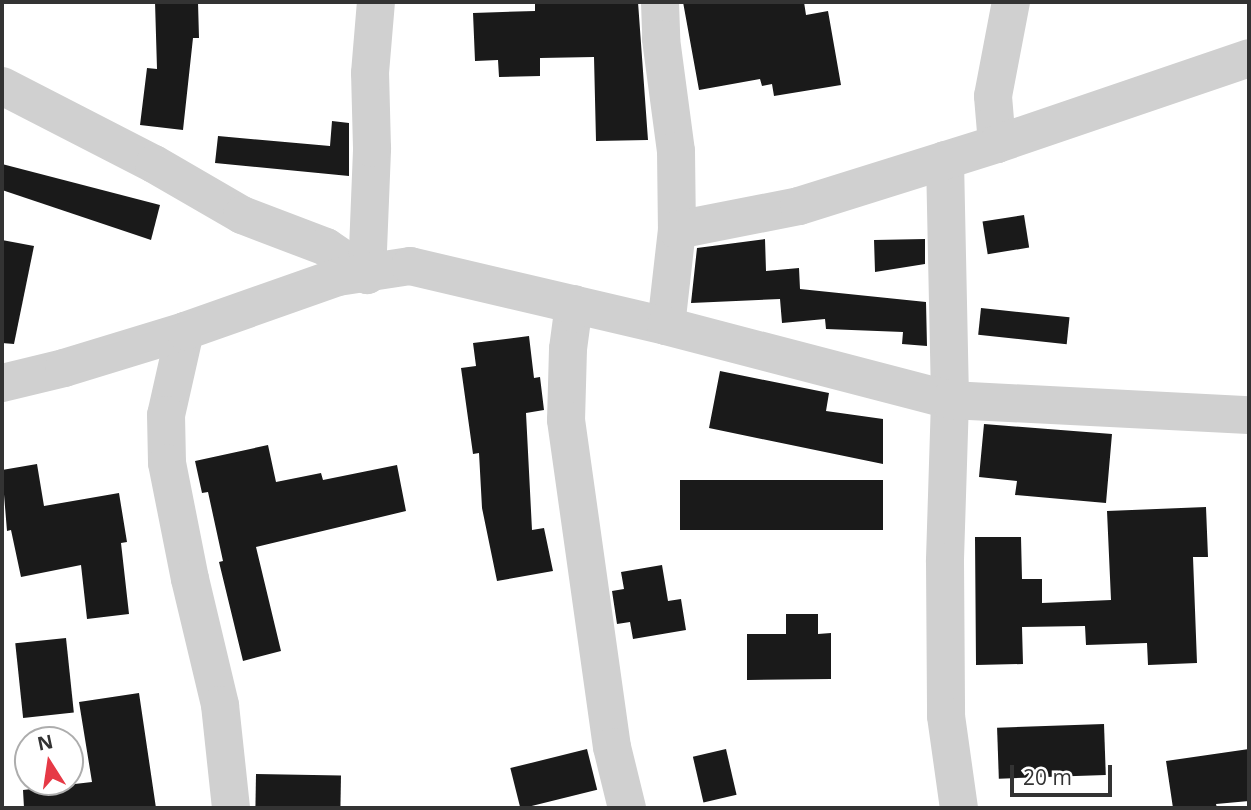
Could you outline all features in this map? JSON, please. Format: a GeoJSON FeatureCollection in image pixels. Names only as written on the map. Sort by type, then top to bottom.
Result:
{"type":"FeatureCollection","features":[{"type":"Feature","properties":{"kind":"street"},"geometry":{"type":"LineString","coordinates":[[367,275],[372,148],[370,73],[376,2]]}},
{"type":"Feature","properties":{"kind":"street"},"geometry":{"type":"LineString","coordinates":[[660,2],[661,39],[676,151],[677,230],[666,326]]}},
{"type":"Feature","properties":{"kind":"street"},"geometry":{"type":"LineString","coordinates":[[996,144],[993,96],[1011,2]]}},
{"type":"Feature","properties":{"kind":"street"},"geometry":{"type":"LineString","coordinates":[[677,230],[799,206],[996,144],[1249,58]]}},
{"type":"Feature","properties":{"kind":"street"},"geometry":{"type":"LineString","coordinates":[[2,86],[154,164],[242,215],[326,247],[367,275]]}},
{"type":"Feature","properties":{"kind":"street"},"geometry":{"type":"LineString","coordinates":[[945,160],[950,400],[945,562],[946,716],[959,808]]}},
{"type":"Feature","properties":{"kind":"street"},"geometry":{"type":"LineString","coordinates":[[2,383],[64,368],[185,331],[338,277],[367,275],[410,266],[666,326],[950,400],[1249,415]]}},
{"type":"Feature","properties":{"kind":"street"},"geometry":{"type":"LineString","coordinates":[[574,304],[568,349],[566,420],[612,747],[627,808]]}},
{"type":"Feature","properties":{"kind":"street"},"geometry":{"type":"LineString","coordinates":[[185,331],[166,415],[167,463],[187,568],[220,705],[231,808]]}},
{"type":"Feature","properties":{"kind":"building"},"geometry":{"type":"Polygon","coordinates":[[[155,2],[198,2],[199,38],[193,38],[183,130],[140,125],[147,68],[157,69],[155,2]]]}},
{"type":"Feature","properties":{"kind":"building"},"geometry":{"type":"Polygon","coordinates":[[[535,2],[638,2],[648,140],[596,141],[594,57],[540,58],[540,76],[499,77],[498,60],[475,61],[473,13],[535,11],[535,2]]]}},
{"type":"Feature","properties":{"kind":"building"},"geometry":{"type":"Polygon","coordinates":[[[683,2],[804,2],[806,15],[828,11],[841,85],[774,96],[772,84],[762,86],[760,79],[699,90],[683,2]]]}},
{"type":"Feature","properties":{"kind":"building"},"geometry":{"type":"Polygon","coordinates":[[[332,121],[349,123],[349,176],[215,163],[218,136],[330,146],[332,121]]]}},
{"type":"Feature","properties":{"kind":"building"},"geometry":{"type":"Polygon","coordinates":[[[2,164],[160,205],[151,240],[2,190],[2,164]]]}},
{"type":"Feature","properties":{"kind":"building"},"geometry":{"type":"Polygon","coordinates":[[[1024,215],[1029,248],[988,254],[983,222],[1024,215]]]}},
{"type":"Feature","properties":{"kind":"building"},"geometry":{"type":"Polygon","coordinates":[[[765,239],[766,271],[799,268],[800,289],[926,302],[927,346],[902,344],[903,332],[826,329],[825,319],[782,323],[780,299],[691,303],[697,248],[765,239]]]}},
{"type":"Feature","properties":{"kind":"building"},"geometry":{"type":"Polygon","coordinates":[[[925,239],[925,264],[875,272],[874,240],[925,239]]]}},
{"type":"Feature","properties":{"kind":"building"},"geometry":{"type":"Polygon","coordinates":[[[2,240],[34,246],[14,344],[2,343],[2,240]]]}},
{"type":"Feature","properties":{"kind":"building"},"geometry":{"type":"Polygon","coordinates":[[[981,308],[1070,317],[1067,344],[978,335],[981,308]]]}},
{"type":"Feature","properties":{"kind":"building"},"geometry":{"type":"Polygon","coordinates":[[[529,336],[534,378],[540,377],[544,410],[526,413],[532,530],[544,528],[553,571],[497,581],[482,508],[479,453],[473,454],[461,368],[476,366],[473,343],[529,336]]]}},
{"type":"Feature","properties":{"kind":"building"},"geometry":{"type":"Polygon","coordinates":[[[720,371],[829,393],[826,411],[883,419],[883,464],[709,428],[720,371]]]}},
{"type":"Feature","properties":{"kind":"building"},"geometry":{"type":"Polygon","coordinates":[[[984,424],[1112,434],[1106,503],[1015,495],[1017,481],[979,477],[984,424]]]}},
{"type":"Feature","properties":{"kind":"building"},"geometry":{"type":"Polygon","coordinates":[[[268,445],[276,482],[321,473],[323,480],[397,465],[406,511],[256,547],[281,651],[243,661],[219,562],[223,561],[208,492],[202,493],[195,461],[268,445]]]}},
{"type":"Feature","properties":{"kind":"building"},"geometry":{"type":"Polygon","coordinates":[[[37,464],[44,506],[119,493],[127,542],[121,543],[129,614],[87,619],[81,565],[21,577],[11,530],[7,531],[2,470],[37,464]]]}},
{"type":"Feature","properties":{"kind":"building"},"geometry":{"type":"Polygon","coordinates":[[[680,480],[883,480],[883,530],[680,530],[680,480]]]}},
{"type":"Feature","properties":{"kind":"building"},"geometry":{"type":"Polygon","coordinates":[[[1206,507],[1208,557],[1193,557],[1197,663],[1148,665],[1147,643],[1086,645],[1085,626],[1022,627],[1023,664],[976,665],[975,537],[1021,537],[1022,579],[1042,579],[1042,603],[1111,600],[1107,511],[1206,507]]]}},
{"type":"Feature","properties":{"kind":"building"},"geometry":{"type":"Polygon","coordinates":[[[662,565],[668,601],[681,599],[686,630],[633,639],[630,622],[617,624],[612,591],[624,589],[621,572],[662,565]]]}},
{"type":"Feature","properties":{"kind":"building"},"geometry":{"type":"Polygon","coordinates":[[[786,614],[818,614],[818,634],[831,633],[831,679],[747,680],[747,634],[786,634],[786,614]]]}},
{"type":"Feature","properties":{"kind":"building"},"geometry":{"type":"Polygon","coordinates":[[[66,638],[74,713],[23,718],[15,643],[66,638]]]}},
{"type":"Feature","properties":{"kind":"building"},"geometry":{"type":"Polygon","coordinates":[[[139,693],[156,808],[24,808],[23,796],[84,796],[84,783],[92,782],[79,702],[139,693]]]}},
{"type":"Feature","properties":{"kind":"building"},"geometry":{"type":"Polygon","coordinates":[[[1104,724],[1106,775],[999,779],[997,728],[1104,724]]]}},
{"type":"Feature","properties":{"kind":"building"},"geometry":{"type":"Polygon","coordinates":[[[587,749],[597,790],[520,808],[510,768],[587,749]]]}},
{"type":"Feature","properties":{"kind":"building"},"geometry":{"type":"Polygon","coordinates":[[[726,749],[737,795],[703,802],[693,757],[726,749]]]}},
{"type":"Feature","properties":{"kind":"building"},"geometry":{"type":"Polygon","coordinates":[[[1249,749],[1249,801],[1216,804],[1217,808],[1173,808],[1166,761],[1249,749]]]}},
{"type":"Feature","properties":{"kind":"building"},"geometry":{"type":"Polygon","coordinates":[[[256,774],[341,775],[340,808],[255,808],[256,774]]]}}]}
